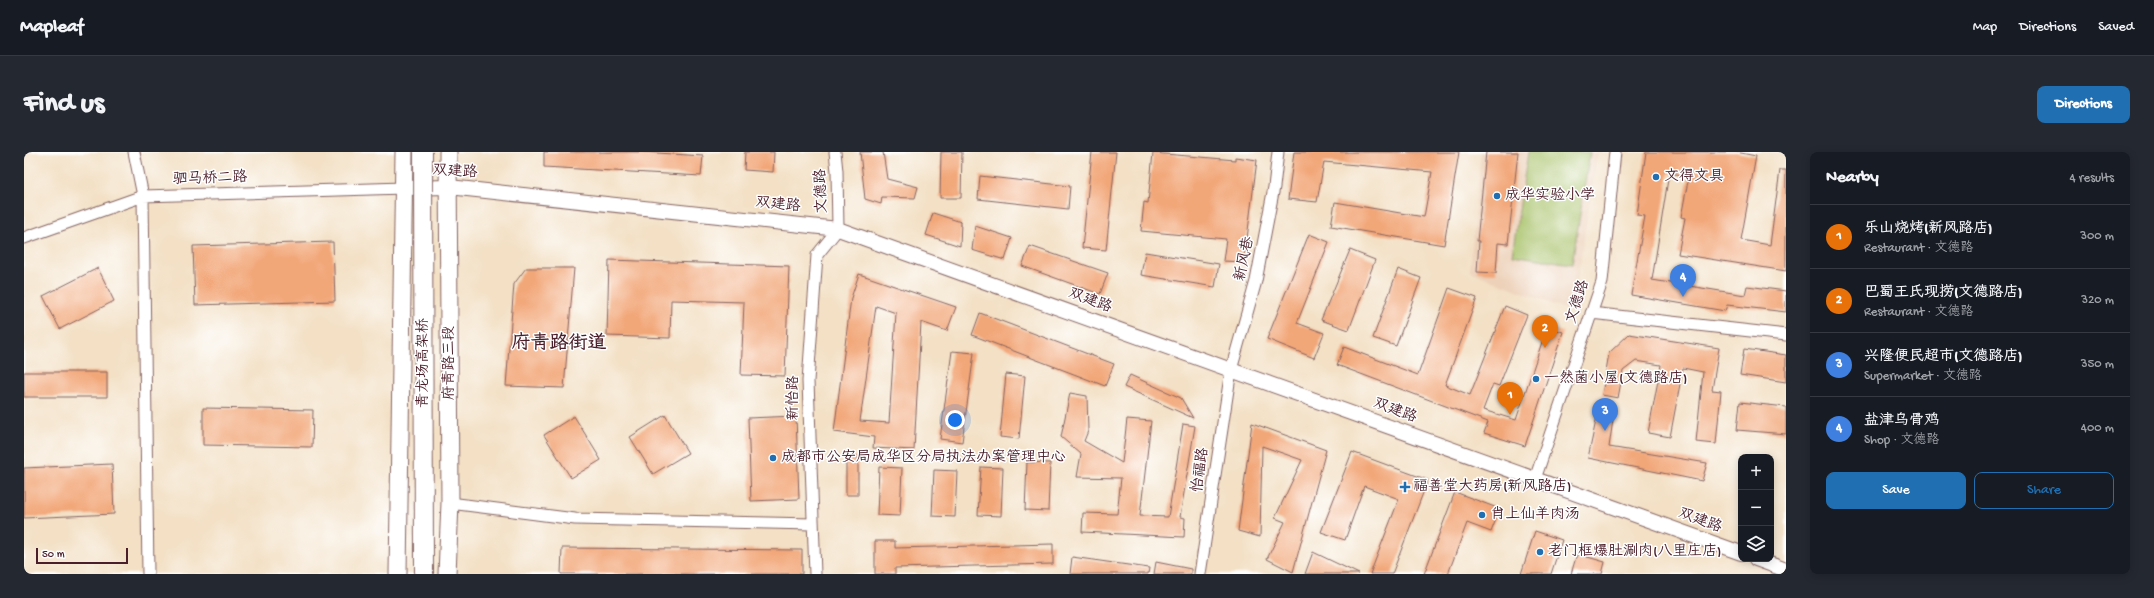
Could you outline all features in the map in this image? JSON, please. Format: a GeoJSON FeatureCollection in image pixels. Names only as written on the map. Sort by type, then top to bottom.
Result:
{"type":"FeatureCollection","features":[{"type":"Feature","properties":{"kind":"highway","name":"青龙场高架桥"},"geometry":{"type":"LineString","coordinates":[[423,152],[424,574]]}},
{"type":"Feature","properties":{"kind":"highway","name":"青龙场高架桥"},"geometry":{"type":"LineString","coordinates":[[435,152],[436,574]]}},
{"type":"Feature","properties":{"kind":"main road"},"geometry":{"type":"LineString","coordinates":[[398,574],[404,152]]}},
{"type":"Feature","properties":{"kind":"main road","name":"府青路三段"},"geometry":{"type":"LineString","coordinates":[[447,574],[450,503],[448,152]]}},
{"type":"Feature","properties":{"kind":"street"},"geometry":{"type":"LineString","coordinates":[[134,152],[143,196],[148,574]]}},
{"type":"Feature","properties":{"kind":"street","name":"文德路"},"geometry":{"type":"LineString","coordinates":[[835,152],[838,171],[838,229]]}},
{"type":"Feature","properties":{"kind":"street","name":"新风巷"},"geometry":{"type":"LineString","coordinates":[[1231,370],[1256,281],[1278,152]]}},
{"type":"Feature","properties":{"kind":"street","name":"文德路"},"geometry":{"type":"LineString","coordinates":[[1535,479],[1602,282],[1615,152]]}},
{"type":"Feature","properties":{"kind":"street","name":"双建路"},"geometry":{"type":"LineString","coordinates":[[404,188],[449,187],[838,229],[1738,553]]}},
{"type":"Feature","properties":{"kind":"street","name":"驷马桥二路"},"geometry":{"type":"LineString","coordinates":[[24,238],[143,196],[404,188]]}},
{"type":"Feature","properties":{"kind":"street","name":"新怡路"},"geometry":{"type":"LineString","coordinates":[[815,574],[808,381],[818,256],[838,229]]}},
{"type":"Feature","properties":{"kind":"street"},"geometry":{"type":"LineString","coordinates":[[1591,313],[1786,335]]}},
{"type":"Feature","properties":{"kind":"street","name":"怡福路"},"geometry":{"type":"LineString","coordinates":[[1200,574],[1231,370]]}},
{"type":"Feature","properties":{"kind":"street"},"geometry":{"type":"LineString","coordinates":[[450,503],[575,519],[812,524]]}},
{"type":"Feature","properties":{"kind":"street"},"geometry":{"type":"LineString","coordinates":[[1764,562],[1786,570]]}},
{"type":"Feature","properties":{"kind":"shaded area"},"geometry":{"type":"Polygon","coordinates":[[[1481,152],[1598,152],[1572,312],[1470,271],[1481,152]]]}},
{"type":"Feature","properties":{"kind":"green space"},"geometry":{"type":"Polygon","coordinates":[[[1528,152],[1590,152],[1572,264],[1512,255],[1528,152]]]}},
{"type":"Feature","properties":{"kind":"building"},"geometry":{"type":"Polygon","coordinates":[[[544,152],[642,152],[703,156],[701,176],[544,167],[544,152]]]}},
{"type":"Feature","properties":{"kind":"building"},"geometry":{"type":"Polygon","coordinates":[[[745,152],[774,152],[773,172],[744,170],[745,152]]]}},
{"type":"Feature","properties":{"kind":"building"},"geometry":{"type":"Polygon","coordinates":[[[860,152],[883,152],[887,179],[918,187],[915,198],[882,197],[881,204],[865,199],[860,152]]]}},
{"type":"Feature","properties":{"kind":"building"},"geometry":{"type":"Polygon","coordinates":[[[941,152],[962,152],[961,198],[940,198],[941,152]]]}},
{"type":"Feature","properties":{"kind":"building"},"geometry":{"type":"Polygon","coordinates":[[[1092,152],[1116,152],[1106,250],[1082,248],[1092,152]]]}},
{"type":"Feature","properties":{"kind":"building"},"geometry":{"type":"Polygon","coordinates":[[[1294,152],[1459,152],[1444,245],[1331,226],[1335,202],[1424,217],[1432,172],[1324,162],[1317,202],[1288,199],[1294,152]]]}},
{"type":"Feature","properties":{"kind":"building","name":"成华实验小学"},"geometry":{"type":"Polygon","coordinates":[[[1486,152],[1518,152],[1508,244],[1498,243],[1496,273],[1477,272],[1479,241],[1477,241],[1486,152]]]}},
{"type":"Feature","properties":{"kind":"building"},"geometry":{"type":"Polygon","coordinates":[[[1646,152],[1736,152],[1756,156],[1741,240],[1770,245],[1780,170],[1786,170],[1786,271],[1678,254],[1685,218],[1681,217],[1689,176],[1669,173],[1652,280],[1745,295],[1747,286],[1786,291],[1786,312],[1727,305],[1725,311],[1631,295],[1645,216],[1637,215],[1646,152]]]}},
{"type":"Feature","properties":{"kind":"building"},"geometry":{"type":"Polygon","coordinates":[[[1153,153],[1235,160],[1235,157],[1257,160],[1244,262],[1223,261],[1226,239],[1141,231],[1144,202],[1148,203],[1153,153]]]}},
{"type":"Feature","properties":{"kind":"building"},"geometry":{"type":"Polygon","coordinates":[[[980,176],[1070,186],[1068,209],[978,199],[980,176]]]}},
{"type":"Feature","properties":{"kind":"building"},"geometry":{"type":"Polygon","coordinates":[[[933,213],[961,222],[960,246],[926,235],[933,213]]]}},
{"type":"Feature","properties":{"kind":"building"},"geometry":{"type":"Polygon","coordinates":[[[975,226],[1012,238],[1005,260],[972,250],[975,226]]]}},
{"type":"Feature","properties":{"kind":"building"},"geometry":{"type":"Polygon","coordinates":[[[1309,234],[1329,242],[1297,323],[1324,333],[1314,358],[1267,339],[1309,234]]]}},
{"type":"Feature","properties":{"kind":"building"},"geometry":{"type":"Polygon","coordinates":[[[333,242],[335,301],[195,305],[193,246],[333,242]]]}},
{"type":"Feature","properties":{"kind":"building"},"geometry":{"type":"Polygon","coordinates":[[[1030,246],[1108,273],[1100,294],[1022,266],[1030,246]]]}},
{"type":"Feature","properties":{"kind":"building"},"geometry":{"type":"Polygon","coordinates":[[[1350,250],[1375,260],[1349,330],[1321,320],[1350,250]]]}},
{"type":"Feature","properties":{"kind":"building"},"geometry":{"type":"Polygon","coordinates":[[[1145,252],[1219,264],[1215,287],[1141,275],[1145,252]]]}},
{"type":"Feature","properties":{"kind":"building"},"geometry":{"type":"Polygon","coordinates":[[[609,260],[789,266],[785,376],[741,375],[744,302],[671,300],[670,338],[607,336],[609,260]]]}},
{"type":"Feature","properties":{"kind":"building"},"geometry":{"type":"Polygon","coordinates":[[[98,268],[114,301],[60,329],[43,296],[98,268]]]}},
{"type":"Feature","properties":{"kind":"building"},"geometry":{"type":"Polygon","coordinates":[[[526,268],[574,268],[564,388],[506,386],[514,284],[526,268]]]}},
{"type":"Feature","properties":{"kind":"building"},"geometry":{"type":"Polygon","coordinates":[[[1398,269],[1421,278],[1396,346],[1373,338],[1398,269]]]}},
{"type":"Feature","properties":{"kind":"building"},"geometry":{"type":"Polygon","coordinates":[[[859,274],[956,307],[947,331],[921,322],[914,450],[873,448],[874,437],[834,432],[851,298],[859,274]],[[876,306],[860,421],[889,423],[896,313],[876,306]]]}},
{"type":"Feature","properties":{"kind":"building"},"geometry":{"type":"Polygon","coordinates":[[[1449,288],[1477,298],[1445,385],[1470,395],[1505,306],[1527,315],[1499,386],[1493,384],[1483,410],[1516,420],[1547,327],[1563,332],[1525,446],[1484,433],[1488,422],[1337,365],[1344,347],[1418,375],[1449,288]]]}},
{"type":"Feature","properties":{"kind":"building"},"geometry":{"type":"Polygon","coordinates":[[[980,313],[1114,364],[1105,386],[972,335],[980,313]]]}},
{"type":"Feature","properties":{"kind":"building"},"geometry":{"type":"Polygon","coordinates":[[[1629,334],[1719,348],[1712,390],[1721,391],[1716,444],[1696,442],[1703,372],[1683,368],[1670,437],[1648,433],[1661,365],[1636,361],[1623,371],[1618,398],[1602,395],[1609,353],[1629,334]]]}},
{"type":"Feature","properties":{"kind":"building"},"geometry":{"type":"Polygon","coordinates":[[[1744,349],[1786,355],[1786,382],[1740,375],[1744,349]]]}},
{"type":"Feature","properties":{"kind":"building"},"geometry":{"type":"Polygon","coordinates":[[[952,351],[974,353],[962,442],[940,439],[952,351]]]}},
{"type":"Feature","properties":{"kind":"building"},"geometry":{"type":"Polygon","coordinates":[[[24,372],[107,372],[107,397],[24,397],[24,372]]]}},
{"type":"Feature","properties":{"kind":"building"},"geometry":{"type":"Polygon","coordinates":[[[1006,374],[1025,376],[1019,439],[1000,437],[1006,374]]]}},
{"type":"Feature","properties":{"kind":"building"},"geometry":{"type":"Polygon","coordinates":[[[1130,375],[1181,398],[1193,418],[1124,387],[1130,375]]]}},
{"type":"Feature","properties":{"kind":"building"},"geometry":{"type":"Polygon","coordinates":[[[1070,393],[1087,396],[1088,431],[1084,441],[1122,463],[1127,419],[1151,421],[1140,516],[1168,517],[1183,424],[1195,426],[1180,517],[1185,518],[1184,537],[1082,532],[1083,513],[1117,514],[1121,478],[1077,477],[1081,454],[1061,437],[1070,393]]]}},
{"type":"Feature","properties":{"kind":"building"},"geometry":{"type":"Polygon","coordinates":[[[1740,402],[1786,407],[1786,434],[1737,430],[1740,402]]]}},
{"type":"Feature","properties":{"kind":"building"},"geometry":{"type":"Polygon","coordinates":[[[203,408],[313,410],[312,447],[203,445],[203,408]]]}},
{"type":"Feature","properties":{"kind":"building"},"geometry":{"type":"Polygon","coordinates":[[[665,415],[688,453],[653,474],[630,437],[665,415]]]}},
{"type":"Feature","properties":{"kind":"building"},"geometry":{"type":"Polygon","coordinates":[[[574,416],[601,460],[571,478],[544,435],[574,416]]]}},
{"type":"Feature","properties":{"kind":"building","name":"成都市公安局成华区分局执法办案管理中心"},"geometry":{"type":"Polygon","coordinates":[[[796,416],[799,499],[751,501],[748,418],[796,416]]]}},
{"type":"Feature","properties":{"kind":"building"},"geometry":{"type":"Polygon","coordinates":[[[1597,416],[1613,420],[1609,447],[1707,463],[1702,481],[1588,458],[1597,416]]]}},
{"type":"Feature","properties":{"kind":"building"},"geometry":{"type":"Polygon","coordinates":[[[1252,423],[1326,450],[1293,572],[1267,559],[1285,522],[1275,518],[1302,460],[1262,446],[1260,537],[1238,531],[1252,423]]]}},
{"type":"Feature","properties":{"kind":"building"},"geometry":{"type":"Polygon","coordinates":[[[1352,452],[1428,480],[1392,574],[1370,574],[1399,499],[1364,486],[1345,540],[1321,532],[1352,452]]]}},
{"type":"Feature","properties":{"kind":"building"},"geometry":{"type":"Polygon","coordinates":[[[846,456],[858,456],[858,495],[846,495],[846,456]]]}},
{"type":"Feature","properties":{"kind":"building"},"geometry":{"type":"Polygon","coordinates":[[[1027,462],[1050,463],[1048,511],[1025,510],[1027,462]]]}},
{"type":"Feature","properties":{"kind":"building"},"geometry":{"type":"Polygon","coordinates":[[[112,464],[114,514],[24,518],[24,468],[112,464]]]}},
{"type":"Feature","properties":{"kind":"building"},"geometry":{"type":"Polygon","coordinates":[[[879,467],[902,468],[900,516],[877,515],[879,467]]]}},
{"type":"Feature","properties":{"kind":"building"},"geometry":{"type":"Polygon","coordinates":[[[981,467],[1003,468],[1001,516],[978,515],[981,467]]]}},
{"type":"Feature","properties":{"kind":"building"},"geometry":{"type":"Polygon","coordinates":[[[934,470],[957,471],[955,517],[932,516],[934,470]]]}},
{"type":"Feature","properties":{"kind":"building"},"geometry":{"type":"Polygon","coordinates":[[[1455,492],[1500,509],[1491,532],[1467,523],[1448,574],[1424,574],[1455,492]]]}},
{"type":"Feature","properties":{"kind":"building"},"geometry":{"type":"Polygon","coordinates":[[[1535,531],[1562,540],[1551,574],[1521,574],[1535,531]]]}},
{"type":"Feature","properties":{"kind":"building"},"geometry":{"type":"Polygon","coordinates":[[[875,541],[895,541],[895,548],[1053,544],[1053,564],[895,568],[895,574],[875,574],[875,541]]]}},
{"type":"Feature","properties":{"kind":"building"},"geometry":{"type":"Polygon","coordinates":[[[562,548],[802,550],[802,574],[561,574],[562,548]]]}},
{"type":"Feature","properties":{"kind":"building"},"geometry":{"type":"Polygon","coordinates":[[[1313,552],[1359,574],[1305,574],[1313,552]]]}},
{"type":"Feature","properties":{"kind":"building"},"geometry":{"type":"Polygon","coordinates":[[[1577,554],[1605,562],[1602,574],[1571,574],[1577,554]]]}},
{"type":"Feature","properties":{"kind":"building"},"geometry":{"type":"Polygon","coordinates":[[[1072,557],[1149,568],[1148,574],[1070,574],[1072,557]]]}},
{"type":"Feature","properties":{"kind":"building"},"geometry":{"type":"Polygon","coordinates":[[[1156,562],[1191,569],[1191,574],[1154,574],[1156,562]]]}},
{"type":"Feature","properties":{"kind":"place","name":"文得文具"},"geometry":{"type":"Point","coordinates":[1656,177]}},
{"type":"Feature","properties":{"kind":"place","name":"成华实验小学"},"geometry":{"type":"Point","coordinates":[1497,196]}},
{"type":"Feature","properties":{"kind":"place","name":"盐津乌骨鸡"},"geometry":{"type":"Point","coordinates":[1683,297]}},
{"type":"Feature","properties":{"kind":"place","name":"巴蜀王氏现捞(文德路店)"},"geometry":{"type":"Point","coordinates":[1545,348]}},
{"type":"Feature","properties":{"kind":"place","name":"一然菌小屋(文德路店)"},"geometry":{"type":"Point","coordinates":[1536,379]}},
{"type":"Feature","properties":{"kind":"place","name":"乐山烧烤(新风路店)"},"geometry":{"type":"Point","coordinates":[1510,415]}},
{"type":"Feature","properties":{"kind":"place","name":"兴隆便民超市(文德路店)"},"geometry":{"type":"Point","coordinates":[1605,431]}},
{"type":"Feature","properties":{"kind":"place","name":"成都市公安局成华区分局执法办案管理中心"},"geometry":{"type":"Point","coordinates":[773,458]}},
{"type":"Feature","properties":{"kind":"place","name":"福善堂大药房(新风路店)"},"geometry":{"type":"Point","coordinates":[1405,487]}},
{"type":"Feature","properties":{"kind":"place","name":"肖上仙羊肉汤"},"geometry":{"type":"Point","coordinates":[1482,515]}},
{"type":"Feature","properties":{"kind":"place","name":"老门框爆肚涮肉(八里庄店)"},"geometry":{"type":"Point","coordinates":[1540,552]}},
{"type":"Feature","properties":{"kind":"district","name":"府青路街道"},"geometry":{"type":"Point","coordinates":[559,344]}}]}
